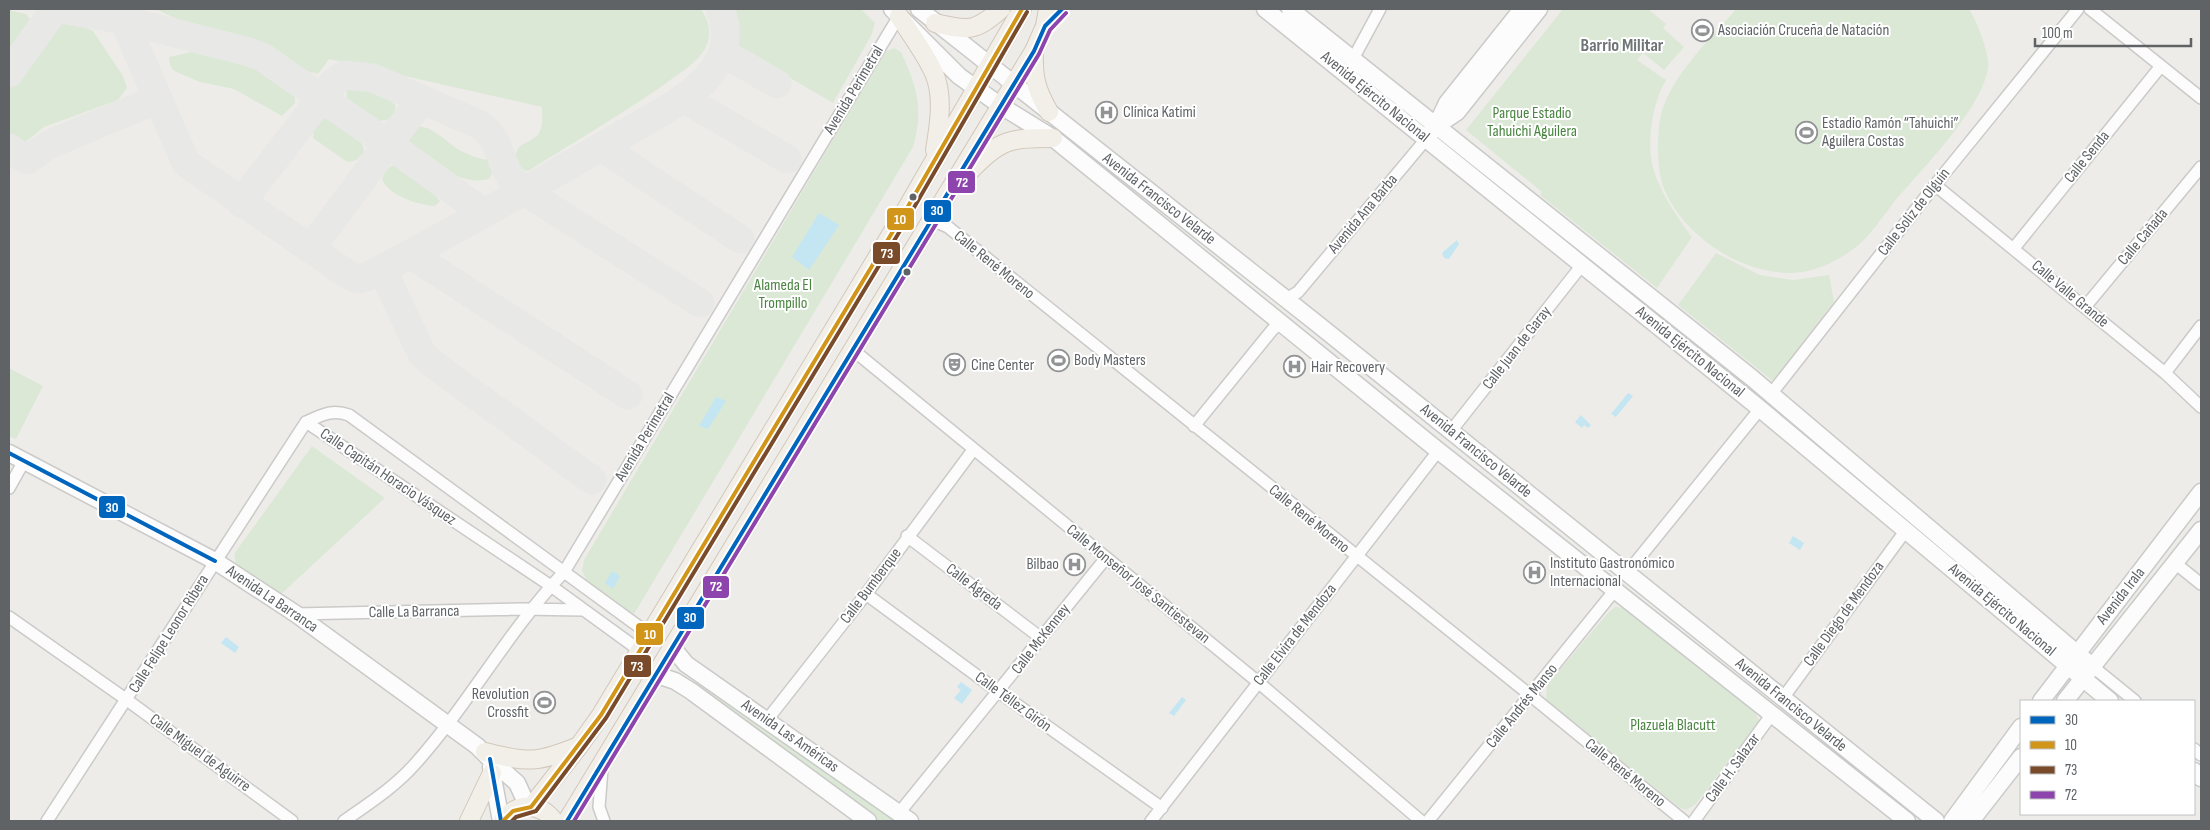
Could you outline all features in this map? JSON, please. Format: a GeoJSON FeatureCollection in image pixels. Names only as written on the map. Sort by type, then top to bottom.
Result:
{"type":"FeatureCollection","features":[{"type":"Feature","properties":{"kind":"main road"},"geometry":{"type":"LineString","coordinates":[[935,23],[970,29],[986,22],[1002,9]]}},
{"type":"Feature","properties":{"kind":"main road"},"geometry":{"type":"LineString","coordinates":[[530,807],[579,746],[601,715],[638,650],[933,162],[1022,9]]}},
{"type":"Feature","properties":{"kind":"main road"},"geometry":{"type":"LineString","coordinates":[[567,821],[1034,51],[1045,26],[1048,9]]}},
{"type":"Feature","properties":{"kind":"main road"},"geometry":{"type":"LineString","coordinates":[[1045,26],[1062,9]]}},
{"type":"Feature","properties":{"kind":"main road"},"geometry":{"type":"LineString","coordinates":[[896,13],[934,73],[939,90],[938,132],[933,162]]}},
{"type":"Feature","properties":{"kind":"main road"},"geometry":{"type":"LineString","coordinates":[[1034,51],[1035,81],[1049,112]]}},
{"type":"Feature","properties":{"kind":"main road"},"geometry":{"type":"LineString","coordinates":[[946,197],[988,152],[1004,142],[1022,138],[1053,138]]}},
{"type":"Feature","properties":{"kind":"main road"},"geometry":{"type":"LineString","coordinates":[[469,821],[489,761],[515,759],[535,761],[552,757],[579,746]]}},
{"type":"Feature","properties":{"kind":"main road"},"geometry":{"type":"LineString","coordinates":[[502,821],[513,811],[530,807],[544,811],[554,821]]}},
{"type":"Feature","properties":{"kind":"street","name":"Avenida Francisco Velarde"},"geometry":{"type":"LineString","coordinates":[[918,9],[1284,297],[1936,821]]}},
{"type":"Feature","properties":{"kind":"street","name":"Avenida Ejército Nacional"},"geometry":{"type":"LineString","coordinates":[[1265,9],[1593,250],[1771,394],[1924,523],[2072,659]]}},
{"type":"Feature","properties":{"kind":"street","name":"Avenida Ejército Nacional"},"geometry":{"type":"LineString","coordinates":[[1290,9],[1352,59],[1431,132],[1582,265],[1906,530],[2088,672],[2133,700]]}},
{"type":"Feature","properties":{"kind":"street"},"geometry":{"type":"LineString","coordinates":[[1352,59],[1380,9]]}},
{"type":"Feature","properties":{"kind":"street","name":"Avenida Ana Barba"},"geometry":{"type":"LineString","coordinates":[[1284,297],[1300,290],[1431,132],[1447,103],[1522,9]]}},
{"type":"Feature","properties":{"kind":"street","name":"Avenida Ana Barba"},"geometry":{"type":"LineString","coordinates":[[1431,132],[1457,112],[1539,9]]}},
{"type":"Feature","properties":{"kind":"street","name":"Calle Soliz de Olguín"},"geometry":{"type":"LineString","coordinates":[[1771,394],[1935,184],[2078,9]]}},
{"type":"Feature","properties":{"kind":"street"},"geometry":{"type":"LineString","coordinates":[[2090,9],[2201,98]]}},
{"type":"Feature","properties":{"kind":"street","name":"Avenida Francisco Velarde"},"geometry":{"type":"LineString","coordinates":[[896,13],[959,76],[1001,106],[1053,138],[1438,450],[1907,821]]}},
{"type":"Feature","properties":{"kind":"street","name":"Avenida Perimetral"},"geometry":{"type":"LineString","coordinates":[[344,821],[414,766],[532,609],[564,572],[896,13]]}},
{"type":"Feature","properties":{"kind":"street","name":"Calle Senda"},"geometry":{"type":"LineString","coordinates":[[2014,248],[2161,66]]}},
{"type":"Feature","properties":{"kind":"street","name":"Calle Cañada"},"geometry":{"type":"LineString","coordinates":[[2085,308],[2201,167]]}},
{"type":"Feature","properties":{"kind":"street","name":"Calle Valle Grande"},"geometry":{"type":"LineString","coordinates":[[1935,184],[2165,373],[2201,407]]}},
{"type":"Feature","properties":{"kind":"street","name":"Calle René Moreno"},"geometry":{"type":"LineString","coordinates":[[932,220],[948,227],[1684,821]]}},
{"type":"Feature","properties":{"kind":"street"},"geometry":{"type":"LineString","coordinates":[[1582,265],[1594,263],[1593,250]]}},
{"type":"Feature","properties":{"kind":"street","name":"Calle Juan de Garay"},"geometry":{"type":"LineString","coordinates":[[1450,430],[1582,265]]}},
{"type":"Feature","properties":{"kind":"street"},"geometry":{"type":"LineString","coordinates":[[1248,295],[1253,295],[1266,304],[1272,305],[1284,297]]}},
{"type":"Feature","properties":{"kind":"street"},"geometry":{"type":"LineString","coordinates":[[1194,426],[1272,329],[1294,317],[1315,322]]}},
{"type":"Feature","properties":{"kind":"street"},"geometry":{"type":"LineString","coordinates":[[2165,373],[2201,326]]}},
{"type":"Feature","properties":{"kind":"street","name":"Calle Monseñor José Santiestevan"},"geometry":{"type":"LineString","coordinates":[[853,350],[972,450],[1258,682],[1421,821]]}},
{"type":"Feature","properties":{"kind":"street"},"geometry":{"type":"LineString","coordinates":[[1615,590],[1610,579],[1612,575],[1627,573],[1759,408],[1772,407],[1771,394]]}},
{"type":"Feature","properties":{"kind":"street","name":"Calle Capitán Horacio Vásquez"},"geometry":{"type":"LineString","coordinates":[[306,422],[329,412],[349,414],[649,634]]}},
{"type":"Feature","properties":{"kind":"street","name":"Calle Capitán Horacio Vásquez"},"geometry":{"type":"LineString","coordinates":[[306,422],[551,586],[638,650]]}},
{"type":"Feature","properties":{"kind":"street","name":"Calle Felipe Leonor Ribera"},"geometry":{"type":"LineString","coordinates":[[48,821],[306,422]]}},
{"type":"Feature","properties":{"kind":"street"},"geometry":{"type":"LineString","coordinates":[[1438,450],[1433,439],[1436,432],[1450,430]]}},
{"type":"Feature","properties":{"kind":"street","name":"Calle Bumberque"},"geometry":{"type":"LineString","coordinates":[[767,720],[866,594],[972,450]]}},
{"type":"Feature","properties":{"kind":"street","name":"Calle Elvira de Mendoza"},"geometry":{"type":"LineString","coordinates":[[1151,821],[1438,450]]}},
{"type":"Feature","properties":{"kind":"street","name":"Avenida La Barranca"},"geometry":{"type":"LineString","coordinates":[[9,453],[215,561],[296,614],[447,724],[517,783],[530,807]]}},
{"type":"Feature","properties":{"kind":"street"},"geometry":{"type":"LineString","coordinates":[[9,488],[24,461]]}},
{"type":"Feature","properties":{"kind":"street","name":"Avenida Irala"},"geometry":{"type":"LineString","coordinates":[[2042,700],[2201,492]]}},
{"type":"Feature","properties":{"kind":"street"},"geometry":{"type":"LineString","coordinates":[[1911,512],[1903,516],[1906,530],[1922,532],[1924,523]]}},
{"type":"Feature","properties":{"kind":"street","name":"Calle Diego de Mendoza"},"geometry":{"type":"LineString","coordinates":[[1783,698],[1906,530]]}},
{"type":"Feature","properties":{"kind":"street","name":"Avenida Irala"},"geometry":{"type":"LineString","coordinates":[[2066,700],[2201,530]]}},
{"type":"Feature","properties":{"kind":"street","name":"Calle Ágreda"},"geometry":{"type":"LineString","coordinates":[[907,536],[1041,638]]}},
{"type":"Feature","properties":{"kind":"street","name":"Calle McKenney"},"geometry":{"type":"LineString","coordinates":[[904,817],[1041,638],[1106,558]]}},
{"type":"Feature","properties":{"kind":"street"},"geometry":{"type":"LineString","coordinates":[[2175,563],[2201,584]]}},
{"type":"Feature","properties":{"kind":"street","name":"Calle Andrés Manso"},"geometry":{"type":"LineString","coordinates":[[1428,821],[1615,590]]}},
{"type":"Feature","properties":{"kind":"street","name":"Calle Téllez Girón"},"geometry":{"type":"LineString","coordinates":[[866,594],[1162,808]]}},
{"type":"Feature","properties":{"kind":"street","name":"Calle La Barranca"},"geometry":{"type":"LineString","coordinates":[[296,614],[532,609],[583,610]]}},
{"type":"Feature","properties":{"kind":"street","name":"Calle Miguel de Aguirre"},"geometry":{"type":"LineString","coordinates":[[9,617],[127,700],[292,821]]}},
{"type":"Feature","properties":{"kind":"street","name":"Avenida Las Américas"},"geometry":{"type":"LineString","coordinates":[[672,648],[686,664],[904,817]]}},
{"type":"Feature","properties":{"kind":"street","name":"Avenida Ejército Nacional"},"geometry":{"type":"LineString","coordinates":[[2088,672],[2109,700]]}},
{"type":"Feature","properties":{"kind":"street","name":"Avenida Las Américas"},"geometry":{"type":"LineString","coordinates":[[657,675],[675,681],[691,691],[868,821]]}},
{"type":"Feature","properties":{"kind":"street"},"geometry":{"type":"LineString","coordinates":[[691,691],[689,687],[691,678],[699,675],[704,676]]}},
{"type":"Feature","properties":{"kind":"street"},"geometry":{"type":"LineString","coordinates":[[1772,714],[1770,701],[1783,698]]}},
{"type":"Feature","properties":{"kind":"street","name":"Calle H. Salazar"},"geometry":{"type":"LineString","coordinates":[[1694,821],[1772,714]]}},
{"type":"Feature","properties":{"kind":"street"},"geometry":{"type":"LineString","coordinates":[[1952,821],[2020,728]]}},
{"type":"Feature","properties":{"kind":"street"},"geometry":{"type":"LineString","coordinates":[[1971,821],[2020,758]]}},
{"type":"Feature","properties":{"kind":"street"},"geometry":{"type":"LineString","coordinates":[[489,761],[502,821]]}},
{"type":"Feature","properties":{"kind":"street"},"geometry":{"type":"LineString","coordinates":[[603,762],[599,807],[604,821]]}},
{"type":"Feature","properties":{"kind":"green space"},"geometry":{"type":"Polygon","coordinates":[[[156,9],[701,9],[707,19],[709,36],[703,52],[686,69],[632,107],[528,171],[522,169],[517,164],[517,150],[537,136],[540,131],[542,107],[329,59],[318,74],[307,71],[263,43],[185,23],[156,9]]]}},
{"type":"Feature","properties":{"kind":"green space"},"geometry":{"type":"Polygon","coordinates":[[[733,9],[861,9],[875,23],[871,36],[833,103],[749,54],[736,53],[738,31],[733,9]]]}},
{"type":"Feature","properties":{"kind":"green space","name":"Parque Estadio Tahuichi Aguilera"},"geometry":{"type":"Polygon","coordinates":[[[1563,9],[1648,9],[1666,24],[1663,28],[1684,47],[1664,70],[1643,53],[1637,60],[1666,80],[1661,89],[1652,120],[1650,143],[1652,163],[1663,192],[1692,237],[1657,288],[1540,195],[1542,192],[1466,130],[1563,9]]]}},
{"type":"Feature","properties":{"kind":"green space","name":"Estadio Ramón “Tahuichi” Aguilera Costas"},"geometry":{"type":"Polygon","coordinates":[[[1736,9],[1969,9],[1976,21],[1985,47],[1988,69],[1974,103],[1962,121],[1935,156],[1866,237],[1850,251],[1816,269],[1781,273],[1759,269],[1738,261],[1718,250],[1699,236],[1683,220],[1671,202],[1662,183],[1658,160],[1658,143],[1660,119],[1664,104],[1691,60],[1736,9]]]}},
{"type":"Feature","properties":{"kind":"green space"},"geometry":{"type":"Polygon","coordinates":[[[9,10],[26,14],[34,23],[33,31],[9,63],[9,10]]]}},
{"type":"Feature","properties":{"kind":"green space"},"geometry":{"type":"Polygon","coordinates":[[[65,19],[93,31],[123,76],[127,88],[118,100],[44,127],[18,148],[9,142],[9,86],[53,25],[65,19]]]}},
{"type":"Feature","properties":{"kind":"green space","name":"Alameda El Trompillo"},"geometry":{"type":"Polygon","coordinates":[[[894,48],[901,52],[915,87],[918,121],[913,147],[634,614],[587,581],[582,571],[584,560],[885,52],[894,48]]]}},
{"type":"Feature","properties":{"kind":"green space"},"geometry":{"type":"Polygon","coordinates":[[[191,52],[252,67],[290,90],[295,98],[295,103],[282,116],[234,89],[200,82],[174,71],[170,65],[169,57],[191,52]]]}},
{"type":"Feature","properties":{"kind":"green space"},"geometry":{"type":"Polygon","coordinates":[[[354,82],[372,87],[386,96],[396,106],[394,116],[387,120],[378,121],[347,98],[346,90],[354,82]]]}},
{"type":"Feature","properties":{"kind":"green space"},"geometry":{"type":"Polygon","coordinates":[[[327,117],[346,125],[356,134],[363,145],[364,152],[357,160],[347,162],[313,138],[314,126],[319,119],[327,117]]]}},
{"type":"Feature","properties":{"kind":"green space"},"geometry":{"type":"Polygon","coordinates":[[[414,126],[428,128],[466,153],[489,160],[493,172],[489,179],[467,179],[456,176],[424,157],[406,143],[409,130],[414,126]]]}},
{"type":"Feature","properties":{"kind":"green space"},"geometry":{"type":"Polygon","coordinates":[[[396,165],[416,175],[440,201],[435,206],[421,204],[397,195],[382,179],[387,169],[396,165]]]}},
{"type":"Feature","properties":{"kind":"green space"},"geometry":{"type":"Polygon","coordinates":[[[1716,253],[1760,275],[1793,280],[1829,275],[1834,302],[1773,381],[1678,305],[1716,253]]]}},
{"type":"Feature","properties":{"kind":"green space"},"geometry":{"type":"Polygon","coordinates":[[[9,368],[43,386],[16,439],[9,436],[9,368]]]}},
{"type":"Feature","properties":{"kind":"green space"},"geometry":{"type":"Polygon","coordinates":[[[312,446],[385,498],[279,596],[236,566],[234,554],[312,446]]]}},
{"type":"Feature","properties":{"kind":"green space","name":"Plazuela Blacutt"},"geometry":{"type":"Polygon","coordinates":[[[1615,607],[1624,608],[1755,712],[1759,721],[1696,804],[1686,810],[1680,808],[1546,700],[1547,685],[1615,607]]]}},
{"type":"Feature","properties":{"kind":"green space"},"geometry":{"type":"Polygon","coordinates":[[[702,678],[900,821],[872,821],[693,689],[702,678]]]}},
{"type":"Feature","properties":{"kind":"water"},"geometry":{"type":"Polygon","coordinates":[[[819,213],[839,225],[809,270],[792,257],[819,213]]]}},
{"type":"Feature","properties":{"kind":"water"},"geometry":{"type":"Polygon","coordinates":[[[1457,240],[1459,244],[1449,259],[1444,258],[1442,253],[1457,240]]]}},
{"type":"Feature","properties":{"kind":"water"},"geometry":{"type":"Polygon","coordinates":[[[1628,393],[1633,396],[1616,417],[1611,414],[1628,393]]]}},
{"type":"Feature","properties":{"kind":"water"},"geometry":{"type":"Polygon","coordinates":[[[716,397],[726,401],[708,429],[699,426],[716,397]]]}},
{"type":"Feature","properties":{"kind":"water"},"geometry":{"type":"Polygon","coordinates":[[[1581,415],[1591,425],[1588,428],[1584,425],[1582,428],[1575,422],[1581,415]]]}},
{"type":"Feature","properties":{"kind":"water"},"geometry":{"type":"Polygon","coordinates":[[[1793,536],[1804,543],[1800,550],[1789,543],[1793,536]]]}},
{"type":"Feature","properties":{"kind":"water"},"geometry":{"type":"Polygon","coordinates":[[[612,571],[620,576],[613,589],[605,583],[612,571]]]}},
{"type":"Feature","properties":{"kind":"water"},"geometry":{"type":"Polygon","coordinates":[[[226,637],[239,647],[235,653],[221,643],[226,637]]]}},
{"type":"Feature","properties":{"kind":"water"},"geometry":{"type":"Polygon","coordinates":[[[961,682],[972,690],[962,704],[954,698],[961,690],[957,687],[961,682]]]}},
{"type":"Feature","properties":{"kind":"water"},"geometry":{"type":"Polygon","coordinates":[[[1182,697],[1186,700],[1174,716],[1169,713],[1182,697]]]}},
{"type":"Feature","properties":{"kind":"taxiway"},"geometry":{"type":"LineString","coordinates":[[9,73],[55,9]]}},
{"type":"Feature","properties":{"kind":"taxiway"},"geometry":{"type":"LineString","coordinates":[[60,9],[124,20],[262,57],[484,213]]}},
{"type":"Feature","properties":{"kind":"taxiway"},"geometry":{"type":"LineString","coordinates":[[119,9],[186,163],[350,276],[358,279],[369,276],[494,208],[685,97],[708,77],[723,52],[726,38],[720,9]]}},
{"type":"Feature","properties":{"kind":"taxiway"},"geometry":{"type":"LineString","coordinates":[[723,53],[777,84]]}},
{"type":"Feature","properties":{"kind":"taxiway"},"geometry":{"type":"LineString","coordinates":[[241,203],[332,84],[344,75],[373,78],[483,127],[495,142],[511,177],[524,191],[700,303]]}},
{"type":"Feature","properties":{"kind":"taxiway"},"geometry":{"type":"LineString","coordinates":[[683,98],[787,159]]}},
{"type":"Feature","properties":{"kind":"taxiway"},"geometry":{"type":"LineString","coordinates":[[9,148],[27,160],[50,144],[158,99]]}},
{"type":"Feature","properties":{"kind":"taxiway"},"geometry":{"type":"LineString","coordinates":[[310,249],[422,99]]}},
{"type":"Feature","properties":{"kind":"taxiway"},"geometry":{"type":"LineString","coordinates":[[601,147],[740,239]]}},
{"type":"Feature","properties":{"kind":"taxiway"},"geometry":{"type":"LineString","coordinates":[[410,254],[628,395]]}},
{"type":"Feature","properties":{"kind":"taxiway"},"geometry":{"type":"LineString","coordinates":[[382,269],[422,354],[592,480]]}},
{"type":"Feature","properties":{"kind":"transit line","name":"10"},"geometry":{"type":"LineString","coordinates":[[503,821],[513,811],[531,807],[601,715],[907,208],[1022,9]]}},
{"type":"Feature","properties":{"kind":"transit line","name":"30"},"geometry":{"type":"LineString","coordinates":[[567,821],[1034,51],[1045,26],[1062,9]]}},
{"type":"Feature","properties":{"kind":"transit line","name":"73"},"geometry":{"type":"LineString","coordinates":[[512,821],[516,817],[536,811],[606,718],[912,211],[1027,12]]}},
{"type":"Feature","properties":{"kind":"transit line","name":"72"},"geometry":{"type":"LineString","coordinates":[[574,821],[1039,54],[1050,30],[1066,13]]}},
{"type":"Feature","properties":{"kind":"transit line","name":"30"},"geometry":{"type":"LineString","coordinates":[[9,453],[215,561]]}},
{"type":"Feature","properties":{"kind":"transit line","name":"30"},"geometry":{"type":"LineString","coordinates":[[490,759],[501,821]]}},
{"type":"Feature","properties":{"kind":"place","name":"Asociación Cruceña de Natación"},"geometry":{"type":"Point","coordinates":[1702,30]}},
{"type":"Feature","properties":{"kind":"place","name":"Clínica Katimi"},"geometry":{"type":"Point","coordinates":[1107,112]}},
{"type":"Feature","properties":{"kind":"place","name":"Estadio Ramón “Tahuichi” Aguilera Costas"},"geometry":{"type":"Point","coordinates":[1806,132]}},
{"type":"Feature","properties":{"kind":"place","name":"Body Masters"},"geometry":{"type":"Point","coordinates":[1058,360]}},
{"type":"Feature","properties":{"kind":"place","name":"Cine Center"},"geometry":{"type":"Point","coordinates":[955,365]}},
{"type":"Feature","properties":{"kind":"place","name":"Hair Recovery"},"geometry":{"type":"Point","coordinates":[1295,367]}},
{"type":"Feature","properties":{"kind":"place","name":"Bilbao"},"geometry":{"type":"Point","coordinates":[1075,564]}},
{"type":"Feature","properties":{"kind":"place","name":"Instituto Gastronómico Internacional"},"geometry":{"type":"Point","coordinates":[1534,572]}},
{"type":"Feature","properties":{"kind":"place","name":"Revolution Crossfit"},"geometry":{"type":"Point","coordinates":[545,703]}},
{"type":"Feature","properties":{"kind":"district","name":"Barrio Militar"},"geometry":{"type":"Point","coordinates":[1622,45]}}]}
